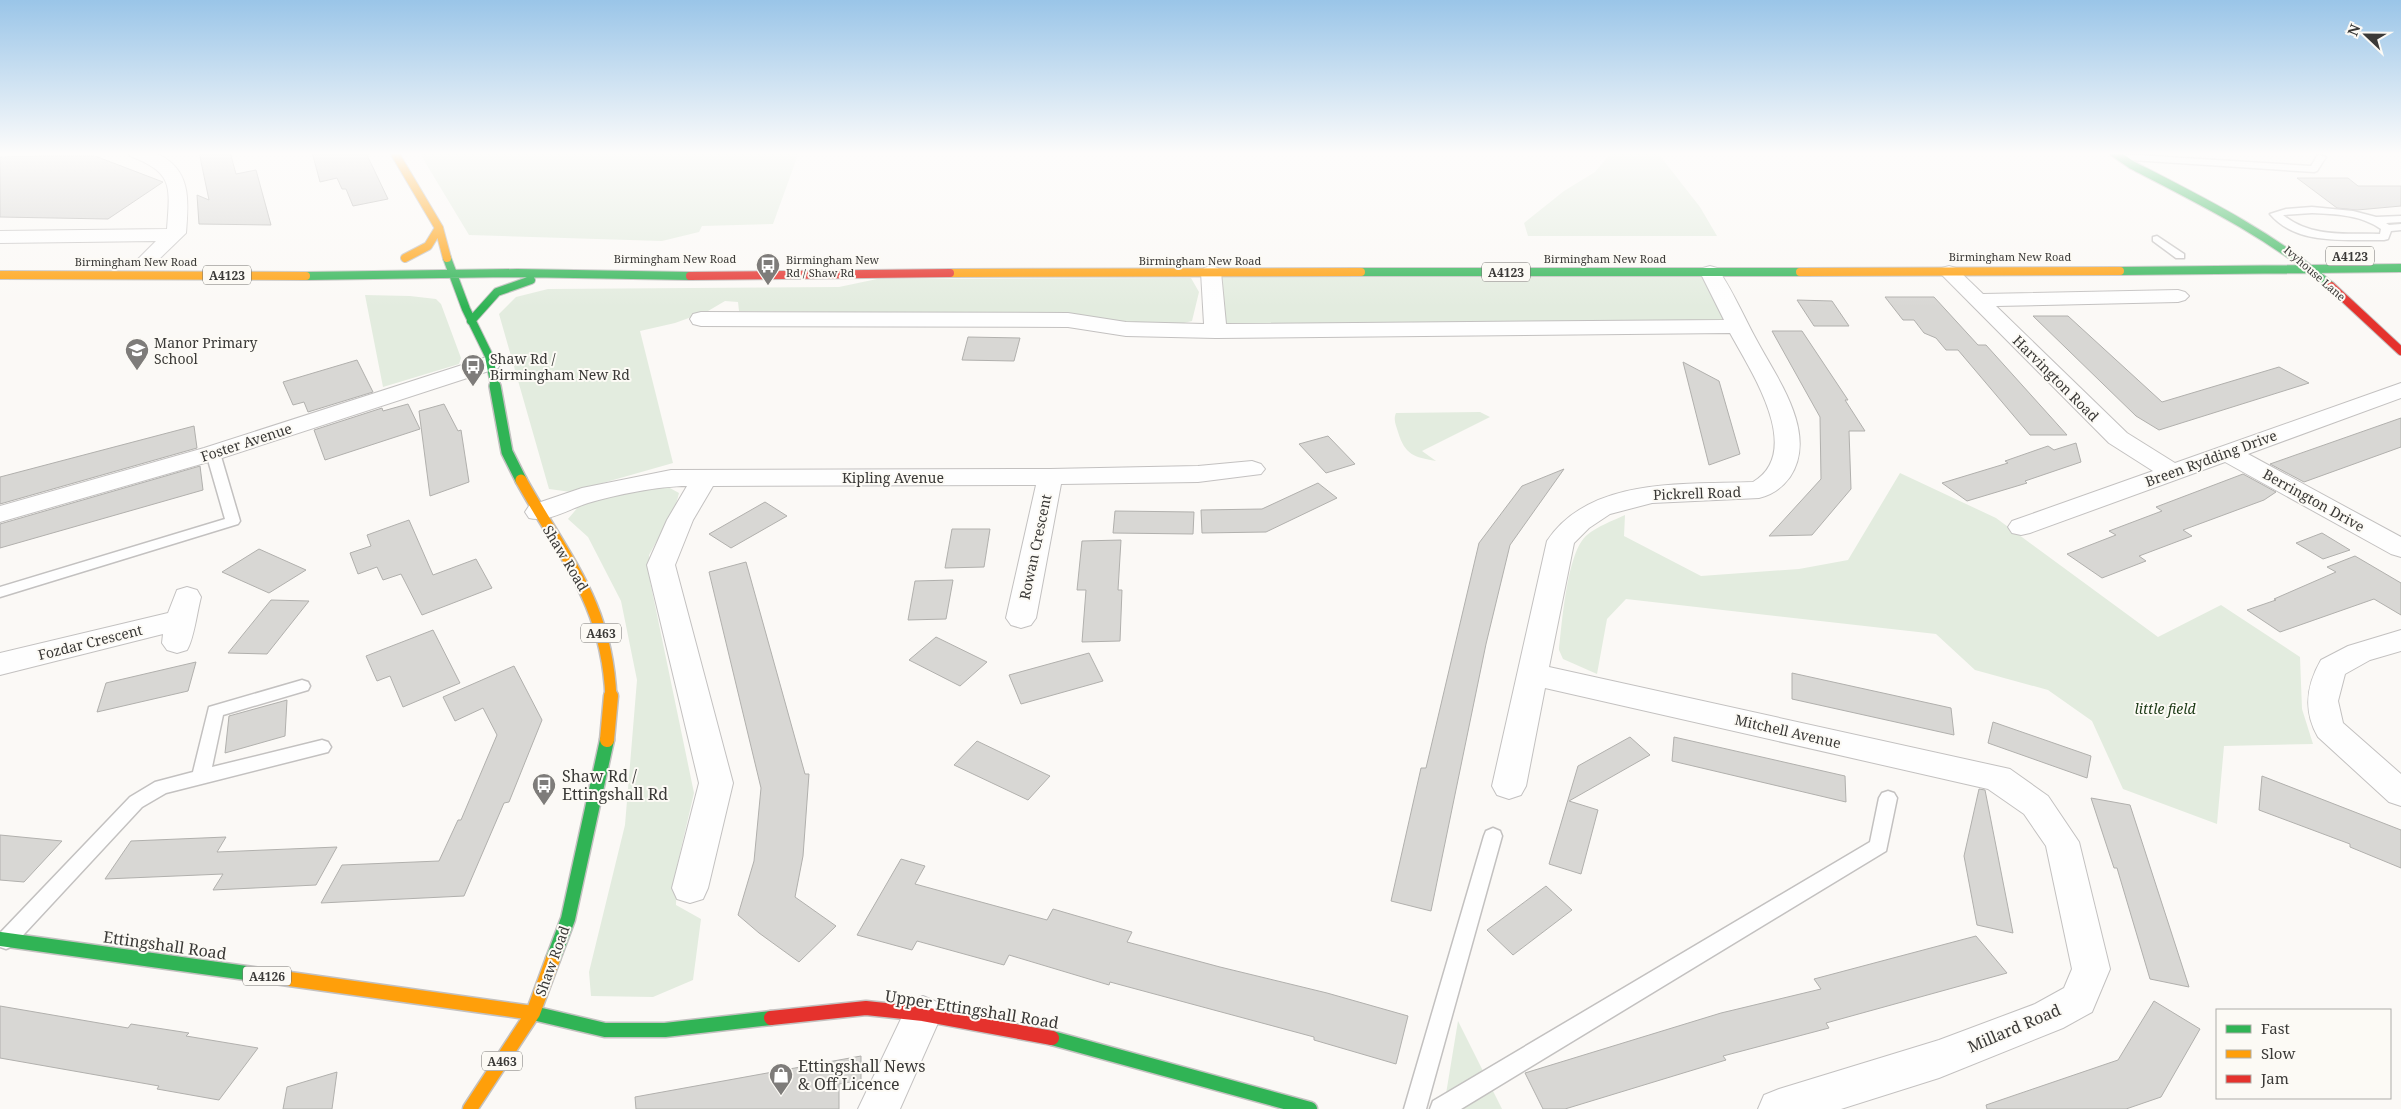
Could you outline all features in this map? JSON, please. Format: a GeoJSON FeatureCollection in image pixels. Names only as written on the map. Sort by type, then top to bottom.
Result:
{"type":"FeatureCollection","features":[{"type":"Feature","properties":{"kind":"main road","name":"Shaw Road"},"geometry":{"type":"LineString","coordinates":[[425,204],[439,228],[442,258],[453,275],[471,321],[489,356],[508,452],[538,512],[578,574],[594,606],[603,643],[611,697],[607,745],[568,919],[533,1013]]}},
{"type":"Feature","properties":{"kind":"main road","name":"Ivyhouse Lane"},"geometry":{"type":"LineString","coordinates":[[2207,204],[2271,238],[2299,257],[2401,351]]}},
{"type":"Feature","properties":{"kind":"main road"},"geometry":{"type":"LineString","coordinates":[[439,228],[428,246],[400,258],[442,258]]}},
{"type":"Feature","properties":{"kind":"main road"},"geometry":{"type":"LineString","coordinates":[[2161,256],[2184,256]]}},
{"type":"Feature","properties":{"kind":"main road","name":"A4123"},"geometry":{"type":"LineString","coordinates":[[2270,256],[2318,256]]}},
{"type":"Feature","properties":{"kind":"main road"},"geometry":{"type":"LineString","coordinates":[[1034,261],[1064,261]]}},
{"type":"Feature","properties":{"kind":"main road","name":"Birmingham New Road"},"geometry":{"type":"LineString","coordinates":[[0,275],[547,274],[700,276],[1211,272],[1706,265],[2401,268]]}},
{"type":"Feature","properties":{"kind":"main road"},"geometry":{"type":"LineString","coordinates":[[471,321],[497,292],[547,274]]}},
{"type":"Feature","properties":{"kind":"main road","name":"Ettingshall Road"},"geometry":{"type":"LineString","coordinates":[[3,940],[533,1013]]}},
{"type":"Feature","properties":{"kind":"main road","name":"Upper Ettingshall Road"},"geometry":{"type":"LineString","coordinates":[[533,1013],[606,1030],[665,1030],[866,1008],[923,1014],[1072,1042],[1251,1100],[1310,1109]]}},
{"type":"Feature","properties":{"kind":"main road","name":"A463"},"geometry":{"type":"LineString","coordinates":[[470,1109],[533,1013]]}},
{"type":"Feature","properties":{"kind":"street"},"geometry":{"type":"LineString","coordinates":[[148,261],[176,233],[178,204]]}},
{"type":"Feature","properties":{"kind":"street"},"geometry":{"type":"LineString","coordinates":[[0,237],[174,235]]}},
{"type":"Feature","properties":{"kind":"street","name":"Pickrell Road"},"geometry":{"type":"LineString","coordinates":[[1509,786],[1561,541],[1572,526],[1602,509],[1643,495],[1760,490],[1776,481],[1787,454],[1788,431],[1780,407],[1706,265]]}},
{"type":"Feature","properties":{"kind":"street","name":"Harvington Road"},"geometry":{"type":"LineString","coordinates":[[1944,267],[2118,438],[2173,472]]}},
{"type":"Feature","properties":{"kind":"street","name":"Birmingham New Road"},"geometry":{"type":"LineString","coordinates":[[1211,272],[1216,331]]}},
{"type":"Feature","properties":{"kind":"street"},"geometry":{"type":"LineString","coordinates":[[1977,300],[2178,296]]}},
{"type":"Feature","properties":{"kind":"street"},"geometry":{"type":"LineString","coordinates":[[715,314],[1068,320],[1126,329],[1216,331],[1737,326]]}},
{"type":"Feature","properties":{"kind":"street","name":"Foster Avenue"},"geometry":{"type":"LineString","coordinates":[[0,514],[213,453],[490,363]]}},
{"type":"Feature","properties":{"kind":"street","name":"Breen Rydding Drive"},"geometry":{"type":"LineString","coordinates":[[2021,528],[2401,390]]}},
{"type":"Feature","properties":{"kind":"street","name":"Berrington Drive"},"geometry":{"type":"LineString","coordinates":[[2226,452],[2401,548]]}},
{"type":"Feature","properties":{"kind":"street","name":"Kipling Avenue"},"geometry":{"type":"LineString","coordinates":[[538,512],[582,496],[671,478],[1050,477],[1198,474],[1252,469]]}},
{"type":"Feature","properties":{"kind":"street"},"geometry":{"type":"LineString","coordinates":[[690,888],[716,782],[661,565],[680,520],[705,477]]}},
{"type":"Feature","properties":{"kind":"street","name":"Rowan Crescent"},"geometry":{"type":"LineString","coordinates":[[1021,618],[1050,477]]}},
{"type":"Feature","properties":{"kind":"street","name":"Fozdar Crescent"},"geometry":{"type":"LineString","coordinates":[[0,664],[181,620]]}},
{"type":"Feature","properties":{"kind":"street"},"geometry":{"type":"LineString","coordinates":[[2401,640],[2359,653],[2332,668],[2322,702],[2329,729],[2401,793]]}},
{"type":"Feature","properties":{"kind":"street","name":"Mitchell Avenue"},"geometry":{"type":"LineString","coordinates":[[1533,674],[1998,778],[2036,805]]}},
{"type":"Feature","properties":{"kind":"street","name":"Millard Road"},"geometry":{"type":"LineString","coordinates":[[1779,1109],[1939,1059],[2050,1016],[2078,1000],[2090,969],[2062,842],[2036,805]]}},
{"type":"Feature","properties":{"kind":"street"},"geometry":{"type":"LineString","coordinates":[[879,1109],[923,1014]]}},
{"type":"Feature","properties":{"kind":"lane"},"geometry":{"type":"LineString","coordinates":[[2203,212],[2217,209]]}},
{"type":"Feature","properties":{"kind":"lane"},"geometry":{"type":"LineString","coordinates":[[2387,228],[2384,237],[2316,235],[2293,228],[2275,214],[2288,211],[2359,213],[2387,228],[2401,227]]}},
{"type":"Feature","properties":{"kind":"lane"},"geometry":{"type":"LineString","coordinates":[[2375,220],[2401,219]]}},
{"type":"Feature","properties":{"kind":"lane"},"geometry":{"type":"LineString","coordinates":[[2157,239],[2184,256]]}},
{"type":"Feature","properties":{"kind":"lane"},"geometry":{"type":"LineString","coordinates":[[0,592],[233,521],[213,453]]}},
{"type":"Feature","properties":{"kind":"lane"},"geometry":{"type":"LineString","coordinates":[[201,778],[215,711],[302,686]]}},
{"type":"Feature","properties":{"kind":"lane"},"geometry":{"type":"LineString","coordinates":[[3,940],[136,802],[162,787],[322,748]]}},
{"type":"Feature","properties":{"kind":"lane"},"geometry":{"type":"LineString","coordinates":[[1441,1109],[1879,846],[1888,798]]}},
{"type":"Feature","properties":{"kind":"lane"},"geometry":{"type":"LineString","coordinates":[[1416,1109],[1493,836]]}},
{"type":"Feature","properties":{"kind":"green space"},"geometry":{"type":"Polygon","coordinates":[[[450,204],[780,204],[773,224],[702,226],[699,232],[662,241],[469,235],[450,204]]]}},
{"type":"Feature","properties":{"kind":"green space"},"geometry":{"type":"Polygon","coordinates":[[[1548,204],[1697,204],[1717,236],[1528,236],[1524,223],[1548,204]]]}},
{"type":"Feature","properties":{"kind":"green space"},"geometry":{"type":"Polygon","coordinates":[[[1710,272],[1737,326],[1216,331],[1212,276],[1710,272]]]}},
{"type":"Feature","properties":{"kind":"green space"},"geometry":{"type":"Polygon","coordinates":[[[1191,278],[1199,292],[1192,321],[1172,326],[1126,326],[1051,314],[739,311],[738,302],[725,301],[708,311],[675,323],[640,331],[673,463],[571,492],[549,489],[499,314],[516,297],[548,289],[839,287],[877,279],[1191,278]]]}},
{"type":"Feature","properties":{"kind":"green space"},"geometry":{"type":"Polygon","coordinates":[[[365,295],[410,296],[436,299],[441,304],[461,358],[459,364],[383,387],[365,295]]]}},
{"type":"Feature","properties":{"kind":"green space"},"geometry":{"type":"Polygon","coordinates":[[[1480,412],[1490,417],[1422,451],[1436,461],[1416,456],[1407,450],[1401,440],[1395,420],[1396,413],[1480,412]]]}},
{"type":"Feature","properties":{"kind":"green space","name":"little field"},"geometry":{"type":"Polygon","coordinates":[[[1900,473],[1996,518],[2158,637],[2221,605],[2300,657],[2302,709],[2313,744],[2224,746],[2217,824],[2123,789],[2092,721],[2048,690],[1975,670],[1936,634],[1626,599],[1607,619],[1597,674],[1563,659],[1559,650],[1570,572],[1580,543],[1587,535],[1600,526],[1625,515],[1624,536],[1701,576],[1799,569],[1848,560],[1900,473]]]}},
{"type":"Feature","properties":{"kind":"green space"},"geometry":{"type":"Polygon","coordinates":[[[668,487],[679,493],[675,508],[649,555],[650,581],[694,793],[677,866],[676,905],[701,919],[693,980],[653,997],[591,996],[589,972],[625,825],[637,680],[621,601],[588,537],[568,519],[579,506],[610,495],[668,487]]]}},
{"type":"Feature","properties":{"kind":"green space"},"geometry":{"type":"Polygon","coordinates":[[[1458,1021],[1502,1109],[1459,1109],[1444,1106],[1458,1021]]]}},
{"type":"Feature","properties":{"kind":"building"},"geometry":{"type":"Polygon","coordinates":[[[0,204],[131,204],[108,219],[0,217],[0,204]]]}},
{"type":"Feature","properties":{"kind":"building"},"geometry":{"type":"Polygon","coordinates":[[[198,204],[265,204],[271,225],[199,224],[198,204]]]}},
{"type":"Feature","properties":{"kind":"building"},"geometry":{"type":"Polygon","coordinates":[[[2331,204],[2401,204],[2401,206],[2357,210],[2337,208],[2331,204]]]}},
{"type":"Feature","properties":{"kind":"building"},"geometry":{"type":"Polygon","coordinates":[[[1885,297],[1934,297],[1978,345],[1986,345],[2067,435],[2030,435],[1958,350],[1946,350],[1936,338],[1924,333],[1914,320],[1903,320],[1885,297]]]}},
{"type":"Feature","properties":{"kind":"building"},"geometry":{"type":"Polygon","coordinates":[[[1797,300],[1832,301],[1849,326],[1814,326],[1797,300]]]}},
{"type":"Feature","properties":{"kind":"building"},"geometry":{"type":"Polygon","coordinates":[[[2033,316],[2068,316],[2162,402],[2279,367],[2309,383],[2159,430],[2136,416],[2033,316]]]}},
{"type":"Feature","properties":{"kind":"building"},"geometry":{"type":"Polygon","coordinates":[[[1772,331],[1802,331],[1848,400],[1845,400],[1865,431],[1849,431],[1851,489],[1812,535],[1769,536],[1821,479],[1820,417],[1772,331]]]}},
{"type":"Feature","properties":{"kind":"building"},"geometry":{"type":"Polygon","coordinates":[[[968,337],[1020,338],[1014,361],[962,360],[968,337]]]}},
{"type":"Feature","properties":{"kind":"building"},"geometry":{"type":"Polygon","coordinates":[[[357,360],[373,392],[308,412],[304,402],[293,405],[283,382],[357,360]]]}},
{"type":"Feature","properties":{"kind":"building"},"geometry":{"type":"Polygon","coordinates":[[[1683,362],[1719,381],[1740,454],[1709,465],[1683,362]]]}},
{"type":"Feature","properties":{"kind":"building"},"geometry":{"type":"Polygon","coordinates":[[[408,404],[420,429],[325,460],[314,430],[382,408],[383,411],[408,404]]]}},
{"type":"Feature","properties":{"kind":"building"},"geometry":{"type":"Polygon","coordinates":[[[444,404],[458,431],[461,430],[469,482],[430,496],[419,411],[444,404]]]}},
{"type":"Feature","properties":{"kind":"building"},"geometry":{"type":"Polygon","coordinates":[[[2401,418],[2401,447],[2304,482],[2270,464],[2401,418]]]}},
{"type":"Feature","properties":{"kind":"building"},"geometry":{"type":"Polygon","coordinates":[[[194,426],[197,448],[0,504],[0,477],[194,426]]]}},
{"type":"Feature","properties":{"kind":"building"},"geometry":{"type":"Polygon","coordinates":[[[1328,436],[1355,464],[1326,473],[1299,444],[1328,436]]]}},
{"type":"Feature","properties":{"kind":"building"},"geometry":{"type":"Polygon","coordinates":[[[2076,443],[2081,462],[2025,481],[2027,483],[1967,501],[1942,483],[2008,463],[2005,461],[2048,446],[2054,450],[2076,443]]]}},
{"type":"Feature","properties":{"kind":"building"},"geometry":{"type":"Polygon","coordinates":[[[200,466],[203,490],[0,548],[0,524],[200,466]]]}},
{"type":"Feature","properties":{"kind":"building"},"geometry":{"type":"Polygon","coordinates":[[[1564,469],[1510,545],[1486,644],[1431,911],[1391,901],[1421,768],[1426,768],[1479,543],[1522,486],[1564,469]]]}},
{"type":"Feature","properties":{"kind":"building"},"geometry":{"type":"Polygon","coordinates":[[[2243,474],[2276,492],[2264,500],[2183,530],[2192,536],[2139,556],[2146,561],[2102,578],[2067,554],[2116,535],[2109,531],[2162,511],[2156,507],[2243,474]]]}},
{"type":"Feature","properties":{"kind":"building"},"geometry":{"type":"Polygon","coordinates":[[[1318,483],[1337,498],[1266,532],[1202,533],[1201,510],[1262,509],[1318,483]]]}},
{"type":"Feature","properties":{"kind":"building"},"geometry":{"type":"Polygon","coordinates":[[[765,502],[787,516],[731,548],[709,534],[765,502]]]}},
{"type":"Feature","properties":{"kind":"building"},"geometry":{"type":"Polygon","coordinates":[[[1115,511],[1194,512],[1193,534],[1113,533],[1115,511]]]}},
{"type":"Feature","properties":{"kind":"building"},"geometry":{"type":"Polygon","coordinates":[[[409,520],[433,575],[476,559],[492,588],[422,615],[401,574],[383,580],[377,567],[358,574],[350,553],[371,546],[367,535],[409,520]]]}},
{"type":"Feature","properties":{"kind":"building"},"geometry":{"type":"Polygon","coordinates":[[[952,529],[990,529],[984,567],[945,568],[952,529]]]}},
{"type":"Feature","properties":{"kind":"building"},"geometry":{"type":"Polygon","coordinates":[[[2322,533],[2350,550],[2323,559],[2296,543],[2322,533]]]}},
{"type":"Feature","properties":{"kind":"building"},"geometry":{"type":"Polygon","coordinates":[[[1121,540],[1118,590],[1122,590],[1120,641],[1082,642],[1086,590],[1077,590],[1082,541],[1121,540]]]}},
{"type":"Feature","properties":{"kind":"building"},"geometry":{"type":"Polygon","coordinates":[[[259,549],[306,570],[269,593],[222,572],[259,549]]]}},
{"type":"Feature","properties":{"kind":"building"},"geometry":{"type":"Polygon","coordinates":[[[2355,556],[2401,583],[2401,615],[2374,599],[2280,632],[2247,610],[2276,600],[2274,599],[2336,572],[2327,567],[2355,556]]]}},
{"type":"Feature","properties":{"kind":"building"},"geometry":{"type":"Polygon","coordinates":[[[746,562],[805,774],[809,774],[803,856],[795,897],[836,926],[799,962],[738,915],[754,861],[761,788],[709,572],[746,562]]]}},
{"type":"Feature","properties":{"kind":"building"},"geometry":{"type":"Polygon","coordinates":[[[953,580],[946,619],[908,620],[915,581],[953,580]]]}},
{"type":"Feature","properties":{"kind":"building"},"geometry":{"type":"Polygon","coordinates":[[[271,600],[309,601],[267,654],[228,653],[271,600]]]}},
{"type":"Feature","properties":{"kind":"building"},"geometry":{"type":"Polygon","coordinates":[[[433,630],[460,683],[403,707],[390,676],[377,681],[366,656],[433,630]]]}},
{"type":"Feature","properties":{"kind":"building"},"geometry":{"type":"Polygon","coordinates":[[[936,637],[987,662],[960,686],[909,660],[936,637]]]}},
{"type":"Feature","properties":{"kind":"building"},"geometry":{"type":"Polygon","coordinates":[[[1089,653],[1103,681],[1021,704],[1009,675],[1089,653]]]}},
{"type":"Feature","properties":{"kind":"building"},"geometry":{"type":"Polygon","coordinates":[[[196,662],[188,691],[97,712],[106,683],[196,662]]]}},
{"type":"Feature","properties":{"kind":"building"},"geometry":{"type":"Polygon","coordinates":[[[514,666],[542,720],[509,802],[504,803],[464,896],[321,903],[342,865],[439,861],[458,820],[461,820],[497,735],[483,708],[455,721],[443,697],[514,666]]]}},
{"type":"Feature","properties":{"kind":"building"},"geometry":{"type":"Polygon","coordinates":[[[1792,673],[1951,708],[1954,735],[1792,699],[1792,673]]]}},
{"type":"Feature","properties":{"kind":"building"},"geometry":{"type":"Polygon","coordinates":[[[287,700],[285,736],[225,753],[229,716],[287,700]]]}},
{"type":"Feature","properties":{"kind":"building"},"geometry":{"type":"Polygon","coordinates":[[[1993,722],[2091,756],[2087,778],[1988,743],[1993,722]]]}},
{"type":"Feature","properties":{"kind":"building"},"geometry":{"type":"Polygon","coordinates":[[[1630,737],[1650,755],[1569,801],[1598,810],[1581,874],[1549,864],[1578,766],[1630,737]]]}},
{"type":"Feature","properties":{"kind":"building"},"geometry":{"type":"Polygon","coordinates":[[[1674,737],[1845,776],[1846,802],[1672,761],[1674,737]]]}},
{"type":"Feature","properties":{"kind":"building"},"geometry":{"type":"Polygon","coordinates":[[[977,741],[1050,776],[1028,800],[954,765],[977,741]]]}},
{"type":"Feature","properties":{"kind":"building"},"geometry":{"type":"Polygon","coordinates":[[[2262,776],[2401,830],[2401,868],[2350,847],[2350,844],[2259,810],[2262,776]]]}},
{"type":"Feature","properties":{"kind":"building"},"geometry":{"type":"Polygon","coordinates":[[[1979,789],[1985,790],[2013,933],[1977,925],[1964,856],[1979,789]]]}},
{"type":"Feature","properties":{"kind":"building"},"geometry":{"type":"Polygon","coordinates":[[[2091,798],[2130,805],[2189,987],[2150,979],[2117,868],[2114,868],[2091,798]]]}},
{"type":"Feature","properties":{"kind":"building"},"geometry":{"type":"Polygon","coordinates":[[[0,835],[62,841],[24,882],[0,880],[0,835]]]}},
{"type":"Feature","properties":{"kind":"building"},"geometry":{"type":"Polygon","coordinates":[[[226,837],[217,852],[337,847],[316,885],[213,890],[223,874],[105,879],[131,841],[226,837]]]}},
{"type":"Feature","properties":{"kind":"building"},"geometry":{"type":"Polygon","coordinates":[[[901,859],[925,866],[915,884],[1047,920],[1053,909],[1132,932],[1127,942],[1327,993],[1408,1016],[1396,1064],[1314,1040],[1314,1037],[1110,982],[1109,985],[1009,955],[1004,965],[917,941],[912,950],[857,935],[901,859]]]}},
{"type":"Feature","properties":{"kind":"building"},"geometry":{"type":"Polygon","coordinates":[[[1546,886],[1572,910],[1513,955],[1487,930],[1546,886]]]}},
{"type":"Feature","properties":{"kind":"building"},"geometry":{"type":"Polygon","coordinates":[[[1976,936],[2007,973],[1826,1023],[1829,1028],[1723,1056],[1726,1060],[1565,1109],[1543,1109],[1525,1073],[1721,1013],[1821,989],[1814,979],[1976,936]]]}},
{"type":"Feature","properties":{"kind":"building"},"geometry":{"type":"Polygon","coordinates":[[[2154,1001],[2200,1029],[2161,1097],[2126,1109],[1987,1109],[1986,1105],[2118,1060],[2154,1001]]]}},
{"type":"Feature","properties":{"kind":"building"},"geometry":{"type":"Polygon","coordinates":[[[0,1006],[128,1028],[131,1024],[189,1033],[186,1036],[258,1048],[219,1100],[157,1089],[159,1086],[0,1058],[0,1006]]]}},
{"type":"Feature","properties":{"kind":"building"},"geometry":{"type":"Polygon","coordinates":[[[861,1056],[861,1080],[839,1084],[839,1109],[636,1109],[635,1097],[861,1056]]]}},
{"type":"Feature","properties":{"kind":"building"},"geometry":{"type":"Polygon","coordinates":[[[337,1072],[332,1109],[283,1109],[287,1087],[337,1072]]]}},
{"type":"Feature","properties":{"kind":"traffic: fast"},"geometry":{"type":"LineString","coordinates":[[2208,204],[2261,234],[2309,267],[2331,286]]}},
{"type":"Feature","properties":{"kind":"traffic: fast"},"geometry":{"type":"LineString","coordinates":[[447,258],[466,309],[489,356],[507,452],[521,480]]}},
{"type":"Feature","properties":{"kind":"traffic: fast"},"geometry":{"type":"LineString","coordinates":[[2120,271],[2401,268]]}},
{"type":"Feature","properties":{"kind":"traffic: fast"},"geometry":{"type":"LineString","coordinates":[[1361,272],[1800,272]]}},
{"type":"Feature","properties":{"kind":"traffic: fast"},"geometry":{"type":"LineString","coordinates":[[306,276],[517,273],[690,276]]}},
{"type":"Feature","properties":{"kind":"traffic: fast"},"geometry":{"type":"LineString","coordinates":[[471,321],[497,292],[531,280]]}},
{"type":"Feature","properties":{"kind":"traffic: fast"},"geometry":{"type":"LineString","coordinates":[[553,959],[568,919],[607,740]]}},
{"type":"Feature","properties":{"kind":"traffic: fast"},"geometry":{"type":"LineString","coordinates":[[0,939],[268,976]]}},
{"type":"Feature","properties":{"kind":"traffic: fast"},"geometry":{"type":"LineString","coordinates":[[533,1013],[605,1030],[665,1030],[771,1018]]}},
{"type":"Feature","properties":{"kind":"traffic: fast"},"geometry":{"type":"LineString","coordinates":[[1052,1038],[1310,1109]]}},
{"type":"Feature","properties":{"kind":"traffic: slow"},"geometry":{"type":"LineString","coordinates":[[425,204],[439,228],[447,258]]}},
{"type":"Feature","properties":{"kind":"traffic: slow"},"geometry":{"type":"LineString","coordinates":[[405,258],[428,246],[439,228]]}},
{"type":"Feature","properties":{"kind":"traffic: slow"},"geometry":{"type":"LineString","coordinates":[[1800,272],[2120,271]]}},
{"type":"Feature","properties":{"kind":"traffic: slow"},"geometry":{"type":"LineString","coordinates":[[950,273],[1361,272]]}},
{"type":"Feature","properties":{"kind":"traffic: slow"},"geometry":{"type":"LineString","coordinates":[[0,275],[306,276]]}},
{"type":"Feature","properties":{"kind":"traffic: slow"},"geometry":{"type":"LineString","coordinates":[[521,480],[586,589],[600,625],[611,688],[611,708],[607,740]]}},
{"type":"Feature","properties":{"kind":"traffic: slow"},"geometry":{"type":"LineString","coordinates":[[470,1109],[533,1013],[553,959]]}},
{"type":"Feature","properties":{"kind":"traffic: slow"},"geometry":{"type":"LineString","coordinates":[[268,976],[533,1013]]}},
{"type":"Feature","properties":{"kind":"traffic: jam"},"geometry":{"type":"LineString","coordinates":[[690,276],[950,273]]}},
{"type":"Feature","properties":{"kind":"traffic: jam"},"geometry":{"type":"LineString","coordinates":[[2331,286],[2401,351]]}},
{"type":"Feature","properties":{"kind":"traffic: jam"},"geometry":{"type":"LineString","coordinates":[[771,1018],[866,1008],[923,1014],[1052,1038]]}},
{"type":"Feature","properties":{"kind":"place","name":"Birmingham New Rd / Shaw Rd"},"geometry":{"type":"Point","coordinates":[768,286]}},
{"type":"Feature","properties":{"kind":"place","name":"Manor Primary School"},"geometry":{"type":"Point","coordinates":[137,371]}},
{"type":"Feature","properties":{"kind":"place","name":"Shaw Rd / Birmingham New Rd"},"geometry":{"type":"Point","coordinates":[473,387]}},
{"type":"Feature","properties":{"kind":"place","name":"Shaw Rd / Ettingshall Rd"},"geometry":{"type":"Point","coordinates":[544,806]}},
{"type":"Feature","properties":{"kind":"place","name":"Ettingshall News & Off Licence"},"geometry":{"type":"Point","coordinates":[781,1096]}}]}
